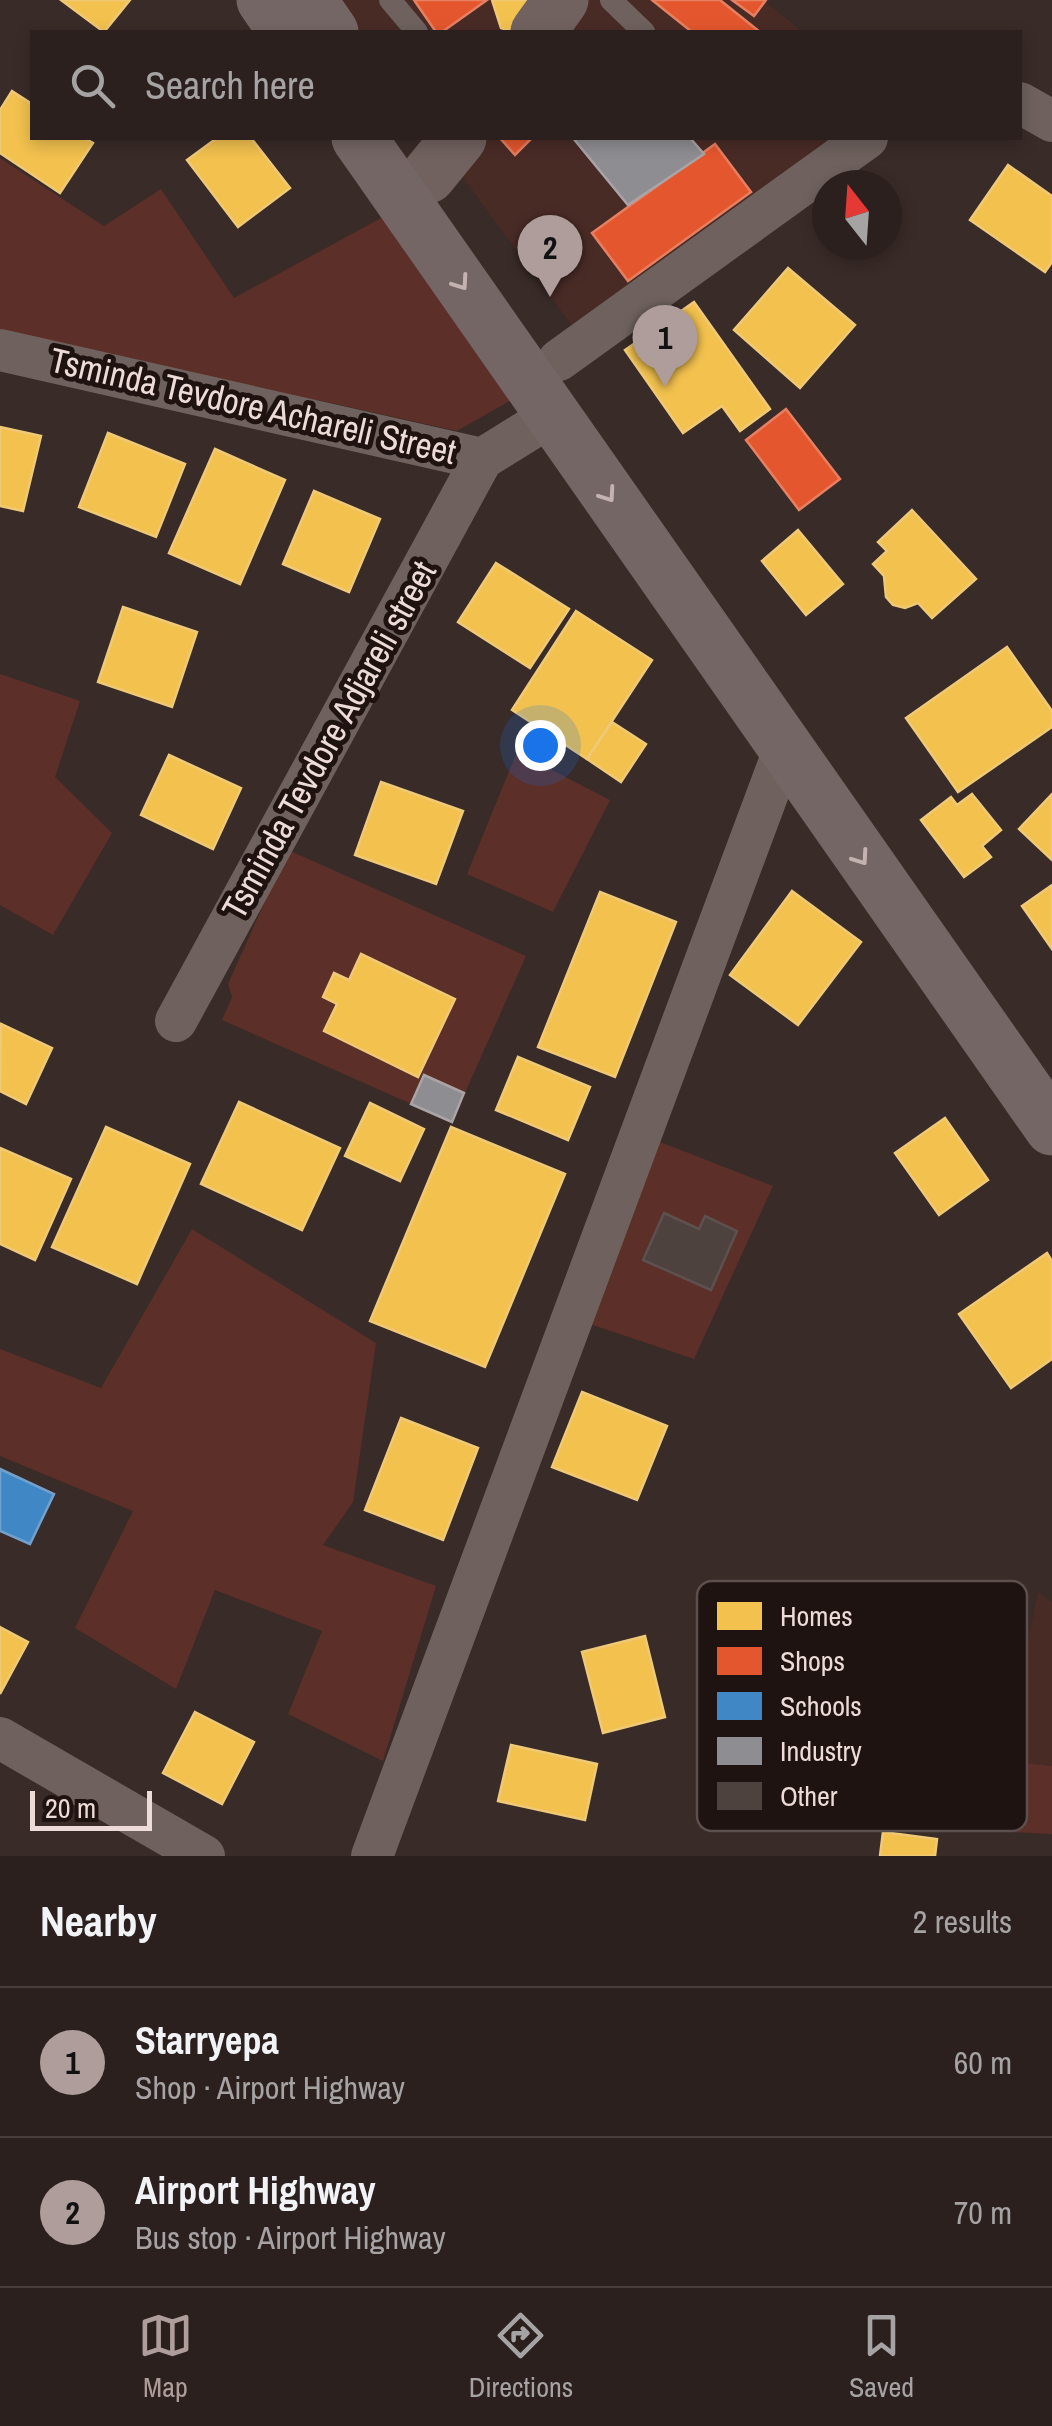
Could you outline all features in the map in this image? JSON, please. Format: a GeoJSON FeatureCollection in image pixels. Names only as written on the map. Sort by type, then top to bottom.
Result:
{"type":"FeatureCollection","features":[{"type":"Feature","properties":{"kind":"highway"},"geometry":{"type":"LineString","coordinates":[[264,0],[285,30]]}},
{"type":"Feature","properties":{"kind":"highway"},"geometry":{"type":"LineString","coordinates":[[309,0],[330,30]]}},
{"type":"Feature","properties":{"kind":"highway"},"geometry":{"type":"LineString","coordinates":[[359,140],[1052,1128]]}},
{"type":"Feature","properties":{"kind":"highway"},"geometry":{"type":"LineString","coordinates":[[430,150],[559,360],[814,733],[1052,1062]]}},
{"type":"Feature","properties":{"kind":"street"},"geometry":{"type":"LineString","coordinates":[[540,30],[562,0]]}},
{"type":"Feature","properties":{"kind":"street"},"geometry":{"type":"LineString","coordinates":[[1022,104],[1052,121]]}},
{"type":"Feature","properties":{"kind":"street"},"geometry":{"type":"LineString","coordinates":[[559,360],[863,140]]}},
{"type":"Feature","properties":{"kind":"street","name":"Tsminda Tevdore Achareli Street"},"geometry":{"type":"LineString","coordinates":[[0,350],[482,458],[553,415]]}},
{"type":"Feature","properties":{"kind":"street","name":"Tsminda Tevdore Adjareli street"},"geometry":{"type":"LineString","coordinates":[[176,1021],[482,458]]}},
{"type":"Feature","properties":{"kind":"street"},"geometry":{"type":"LineString","coordinates":[[372,1856],[784,750]]}},
{"type":"Feature","properties":{"kind":"street"},"geometry":{"type":"LineString","coordinates":[[0,1738],[143,1842],[204,1856]]}},
{"type":"Feature","properties":{"kind":"lane"},"geometry":{"type":"LineString","coordinates":[[390,0],[416,30]]}},
{"type":"Feature","properties":{"kind":"lane"},"geometry":{"type":"LineString","coordinates":[[611,0],[642,30]]}},
{"type":"Feature","properties":{"kind":"shaded area"},"geometry":{"type":"Polygon","coordinates":[[[337,0],[763,0],[800,30],[359,30],[337,0]]]}},
{"type":"Feature","properties":{"kind":"shaded area"},"geometry":{"type":"Polygon","coordinates":[[[466,140],[861,140],[812,170],[573,327],[453,164],[466,140]]]}},
{"type":"Feature","properties":{"kind":"shaded area"},"geometry":{"type":"Polygon","coordinates":[[[0,158],[104,226],[161,189],[234,298],[394,211],[515,398],[457,431],[318,400],[304,418],[0,350],[0,158]]]}},
{"type":"Feature","properties":{"kind":"shaded area"},"geometry":{"type":"Polygon","coordinates":[[[0,674],[80,701],[55,777],[112,833],[53,935],[0,905],[0,674]]]}},
{"type":"Feature","properties":{"kind":"shaded area"},"geometry":{"type":"Polygon","coordinates":[[[517,752],[610,800],[553,912],[467,874],[517,752]]]}},
{"type":"Feature","properties":{"kind":"shaded area"},"geometry":{"type":"Polygon","coordinates":[[[288,850],[526,956],[452,1122],[222,1020],[232,997],[228,984],[288,850]]]}},
{"type":"Feature","properties":{"kind":"shaded area"},"geometry":{"type":"Polygon","coordinates":[[[650,1138],[773,1186],[694,1359],[584,1322],[650,1138]]]}},
{"type":"Feature","properties":{"kind":"shaded area"},"geometry":{"type":"Polygon","coordinates":[[[192,1229],[376,1343],[353,1502],[323,1545],[436,1586],[383,1761],[288,1714],[322,1631],[215,1590],[176,1689],[75,1628],[133,1511],[0,1456],[0,1349],[101,1388],[192,1229]]]}},
{"type":"Feature","properties":{"kind":"shaded area"},"geometry":{"type":"Polygon","coordinates":[[[1038,1592],[1052,1602],[1052,1766],[1027,1764],[1027,1645],[1038,1592]]]}},
{"type":"Feature","properties":{"kind":"shaded area"},"geometry":{"type":"Polygon","coordinates":[[[1027,1763],[1052,1766],[1052,1834],[989,1831],[1027,1831],[1027,1763]]]}},
{"type":"Feature","properties":{"kind":"building: Homes"},"geometry":{"type":"Polygon","coordinates":[[[61,0],[130,0],[106,30],[61,0]]]}},
{"type":"Feature","properties":{"kind":"building: Homes"},"geometry":{"type":"Polygon","coordinates":[[[492,0],[534,0],[514,30],[501,28],[492,0]]]}},
{"type":"Feature","properties":{"kind":"building: Homes"},"geometry":{"type":"Polygon","coordinates":[[[12,91],[30,103],[30,140],[93,143],[60,193],[0,153],[0,110],[12,91]]]}},
{"type":"Feature","properties":{"kind":"building: Homes"},"geometry":{"type":"Polygon","coordinates":[[[214,140],[253,140],[290,188],[238,227],[187,160],[214,140]]]}},
{"type":"Feature","properties":{"kind":"building: Homes"},"geometry":{"type":"Polygon","coordinates":[[[1008,165],[1052,196],[1052,262],[1045,272],[970,220],[1008,165]]]}},
{"type":"Feature","properties":{"kind":"building: Homes"},"geometry":{"type":"Polygon","coordinates":[[[788,268],[855,325],[800,388],[734,330],[788,268]]]}},
{"type":"Feature","properties":{"kind":"building: Homes"},"geometry":{"type":"Polygon","coordinates":[[[694,302],[770,409],[740,431],[722,406],[683,433],[625,350],[694,302]]]}},
{"type":"Feature","properties":{"kind":"building: Homes"},"geometry":{"type":"Polygon","coordinates":[[[0,427],[41,436],[23,511],[0,506],[0,427]]]}},
{"type":"Feature","properties":{"kind":"building: Homes"},"geometry":{"type":"Polygon","coordinates":[[[108,433],[185,464],[156,537],[79,507],[108,433]]]}},
{"type":"Feature","properties":{"kind":"building: Homes"},"geometry":{"type":"Polygon","coordinates":[[[215,449],[285,480],[240,584],[169,553],[215,449]]]}},
{"type":"Feature","properties":{"kind":"building: Homes"},"geometry":{"type":"Polygon","coordinates":[[[314,491],[380,519],[349,592],[283,564],[314,491]]]}},
{"type":"Feature","properties":{"kind":"building: Homes"},"geometry":{"type":"Polygon","coordinates":[[[912,510],[976,579],[932,618],[918,603],[905,608],[893,605],[886,597],[884,576],[873,564],[887,551],[878,542],[912,510]]]}},
{"type":"Feature","properties":{"kind":"building: Homes"},"geometry":{"type":"Polygon","coordinates":[[[798,530],[843,584],[806,615],[762,561],[798,530]]]}},
{"type":"Feature","properties":{"kind":"building: Homes"},"geometry":{"type":"Polygon","coordinates":[[[496,563],[569,609],[530,668],[458,622],[496,563]]]}},
{"type":"Feature","properties":{"kind":"building: Homes"},"geometry":{"type":"Polygon","coordinates":[[[123,607],[197,632],[172,707],[98,682],[123,607]]]}},
{"type":"Feature","properties":{"kind":"building: Homes"},"geometry":{"type":"Polygon","coordinates":[[[576,611],[652,660],[587,759],[512,710],[576,611]]]}},
{"type":"Feature","properties":{"kind":"building: Homes"},"geometry":{"type":"Polygon","coordinates":[[[1007,647],[1052,711],[1052,727],[958,792],[906,718],[1007,647]]]}},
{"type":"Feature","properties":{"kind":"building: Homes"},"geometry":{"type":"Polygon","coordinates":[[[612,722],[646,744],[621,782],[587,759],[612,722]]]}},
{"type":"Feature","properties":{"kind":"building: Homes"},"geometry":{"type":"Polygon","coordinates":[[[169,755],[241,788],[213,849],[141,815],[169,755]]]}},
{"type":"Feature","properties":{"kind":"building: Homes"},"geometry":{"type":"Polygon","coordinates":[[[381,782],[463,811],[436,884],[355,855],[381,782]]]}},
{"type":"Feature","properties":{"kind":"building: Homes"},"geometry":{"type":"Polygon","coordinates":[[[972,794],[1001,830],[982,846],[991,857],[964,877],[921,820],[951,797],[957,805],[972,794]]]}},
{"type":"Feature","properties":{"kind":"building: Homes"},"geometry":{"type":"Polygon","coordinates":[[[1052,794],[1052,860],[1019,829],[1052,794]]]}},
{"type":"Feature","properties":{"kind":"building: Homes"},"geometry":{"type":"Polygon","coordinates":[[[1052,885],[1052,949],[1022,906],[1052,885]]]}},
{"type":"Feature","properties":{"kind":"building: Homes"},"geometry":{"type":"Polygon","coordinates":[[[792,891],[861,942],[798,1025],[730,975],[792,891]]]}},
{"type":"Feature","properties":{"kind":"building: Homes"},"geometry":{"type":"Polygon","coordinates":[[[600,892],[676,922],[615,1077],[538,1047],[600,892]]]}},
{"type":"Feature","properties":{"kind":"building: Homes"},"geometry":{"type":"Polygon","coordinates":[[[361,954],[455,999],[418,1077],[324,1031],[337,1004],[323,997],[334,973],[349,980],[361,954]]]}},
{"type":"Feature","properties":{"kind":"building: Homes"},"geometry":{"type":"Polygon","coordinates":[[[1,1024],[52,1048],[26,1104],[0,1091],[1,1024]]]}},
{"type":"Feature","properties":{"kind":"building: Homes"},"geometry":{"type":"Polygon","coordinates":[[[518,1057],[590,1087],[568,1140],[496,1110],[518,1057]]]}},
{"type":"Feature","properties":{"kind":"building: Homes"},"geometry":{"type":"Polygon","coordinates":[[[239,1102],[340,1148],[302,1230],[201,1184],[239,1102]]]}},
{"type":"Feature","properties":{"kind":"building: Homes"},"geometry":{"type":"Polygon","coordinates":[[[370,1103],[424,1129],[400,1181],[345,1156],[370,1103]]]}},
{"type":"Feature","properties":{"kind":"building: Homes"},"geometry":{"type":"Polygon","coordinates":[[[945,1118],[988,1180],[939,1215],[895,1153],[945,1118]]]}},
{"type":"Feature","properties":{"kind":"building: Homes"},"geometry":{"type":"Polygon","coordinates":[[[106,1127],[190,1164],[137,1284],[52,1247],[106,1127]]]}},
{"type":"Feature","properties":{"kind":"building: Homes"},"geometry":{"type":"Polygon","coordinates":[[[451,1127],[565,1174],[485,1367],[370,1321],[451,1127]]]}},
{"type":"Feature","properties":{"kind":"building: Homes"},"geometry":{"type":"Polygon","coordinates":[[[0,1148],[71,1179],[35,1260],[0,1244],[0,1148]]]}},
{"type":"Feature","properties":{"kind":"building: Homes"},"geometry":{"type":"Polygon","coordinates":[[[1047,1253],[1052,1261],[1052,1359],[1011,1388],[959,1314],[1047,1253]]]}},
{"type":"Feature","properties":{"kind":"building: Homes"},"geometry":{"type":"Polygon","coordinates":[[[582,1392],[667,1426],[637,1500],[552,1467],[582,1392]]]}},
{"type":"Feature","properties":{"kind":"building: Homes"},"geometry":{"type":"Polygon","coordinates":[[[401,1418],[478,1448],[443,1540],[365,1510],[401,1418]]]}},
{"type":"Feature","properties":{"kind":"building: Homes"},"geometry":{"type":"Polygon","coordinates":[[[0,1627],[28,1642],[0,1694],[0,1627]]]}},
{"type":"Feature","properties":{"kind":"building: Homes"},"geometry":{"type":"Polygon","coordinates":[[[645,1636],[665,1717],[603,1733],[582,1652],[645,1636]]]}},
{"type":"Feature","properties":{"kind":"building: Homes"},"geometry":{"type":"Polygon","coordinates":[[[195,1712],[254,1742],[222,1804],[163,1773],[195,1712]]]}},
{"type":"Feature","properties":{"kind":"building: Homes"},"geometry":{"type":"Polygon","coordinates":[[[511,1745],[597,1764],[585,1820],[498,1801],[511,1745]]]}},
{"type":"Feature","properties":{"kind":"building: Homes"},"geometry":{"type":"Polygon","coordinates":[[[883,1832],[937,1839],[935,1856],[880,1856],[883,1832]]]}},
{"type":"Feature","properties":{"kind":"building: Shops"},"geometry":{"type":"Polygon","coordinates":[[[414,0],[487,0],[445,30],[435,30],[414,0]]]}},
{"type":"Feature","properties":{"kind":"building: Shops"},"geometry":{"type":"Polygon","coordinates":[[[652,0],[720,0],[758,30],[690,30],[652,0]]]}},
{"type":"Feature","properties":{"kind":"building: Shops"},"geometry":{"type":"Polygon","coordinates":[[[732,0],[766,0],[754,16],[732,0]]]}},
{"type":"Feature","properties":{"kind":"building: Shops"},"geometry":{"type":"Polygon","coordinates":[[[502,140],[530,140],[515,155],[502,140]]]}},
{"type":"Feature","properties":{"kind":"building: Shops"},"geometry":{"type":"Polygon","coordinates":[[[715,144],[751,192],[628,281],[592,233],[715,144]]]}},
{"type":"Feature","properties":{"kind":"building: Shops"},"geometry":{"type":"Polygon","coordinates":[[[786,409],[840,479],[799,510],[746,440],[786,409]]]}},
{"type":"Feature","properties":{"kind":"building: Schools"},"geometry":{"type":"Polygon","coordinates":[[[0,1469],[54,1494],[30,1544],[0,1531],[0,1469]]]}},
{"type":"Feature","properties":{"kind":"building: Industry"},"geometry":{"type":"Polygon","coordinates":[[[575,140],[692,140],[704,154],[628,205],[575,140]]]}},
{"type":"Feature","properties":{"kind":"building: Industry"},"geometry":{"type":"Polygon","coordinates":[[[424,1075],[464,1093],[452,1122],[411,1104],[424,1075]]]}},
{"type":"Feature","properties":{"kind":"building: Other"},"geometry":{"type":"Polygon","coordinates":[[[664,1213],[699,1229],[705,1216],[737,1231],[711,1290],[643,1260],[664,1213]]]}},
{"type":"Feature","properties":{"kind":"place","name":"Airport Highway"},"geometry":{"type":"Point","coordinates":[550,297]}},
{"type":"Feature","properties":{"kind":"place","name":"Starryepa"},"geometry":{"type":"Point","coordinates":[665,387]}}]}
